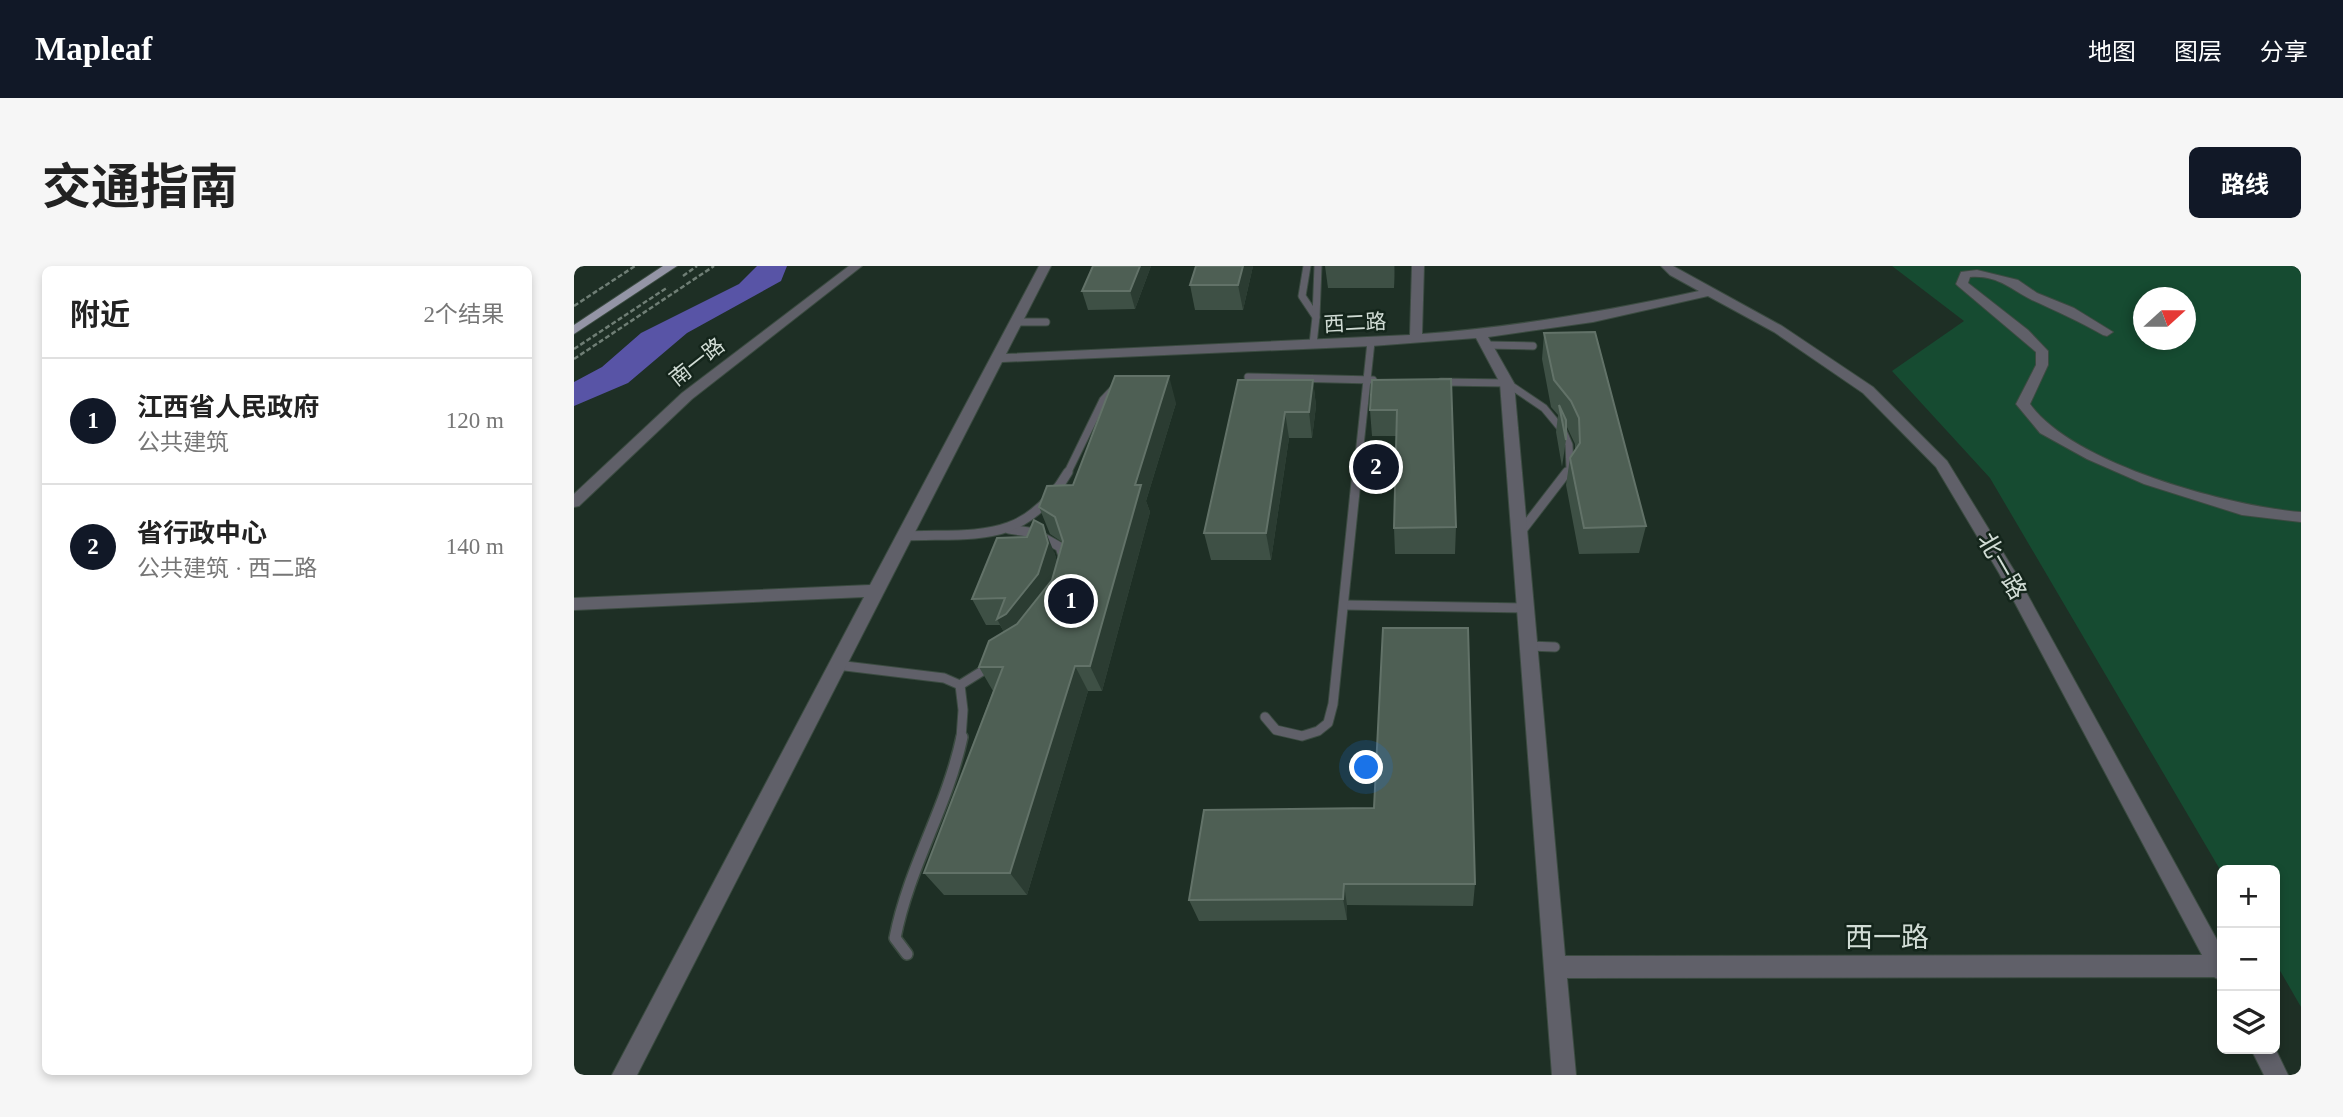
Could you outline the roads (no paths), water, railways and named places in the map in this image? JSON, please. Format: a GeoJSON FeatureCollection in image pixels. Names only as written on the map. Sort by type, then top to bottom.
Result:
{"type":"FeatureCollection","features":[{"type":"Feature","properties":{"kind":"main road"},"geometry":{"type":"LineString","coordinates":[[574,317],[651,266]]}},
{"type":"Feature","properties":{"kind":"main road"},"geometry":{"type":"LineString","coordinates":[[574,330],[671,266]]}},
{"type":"Feature","properties":{"kind":"street","name":"南一路"},"geometry":{"type":"LineString","coordinates":[[574,502],[687,396],[856,266]]}},
{"type":"Feature","properties":{"kind":"street"},"geometry":{"type":"LineString","coordinates":[[624,1075],[1045,266]]}},
{"type":"Feature","properties":{"kind":"street"},"geometry":{"type":"LineString","coordinates":[[1416,339],[1418,266]]}},
{"type":"Feature","properties":{"kind":"street","name":"北一路"},"geometry":{"type":"LineString","coordinates":[[1667,266],[1778,329],[1868,390],[1942,464],[2007,572],[2217,961]]}},
{"type":"Feature","properties":{"kind":"street"},"geometry":{"type":"LineString","coordinates":[[2106,332],[2070,311],[2033,296],[2014,282],[1976,273],[1965,274],[1962,284],[1982,302],[2027,333],[2042,351],[2042,365],[2023,404],[2039,425],[2125,472],[2161,485],[2247,510],[2276,516],[2301,517]]}},
{"type":"Feature","properties":{"kind":"street","name":"西二路"},"geometry":{"type":"LineString","coordinates":[[998,358],[1416,339],[1483,340],[1710,292]]}},
{"type":"Feature","properties":{"kind":"street"},"geometry":{"type":"LineString","coordinates":[[1483,340],[1507,383],[1564,1075]]}},
{"type":"Feature","properties":{"kind":"street"},"geometry":{"type":"LineString","coordinates":[[574,604],[876,591]]}},
{"type":"Feature","properties":{"kind":"street","name":"西一路"},"geometry":{"type":"LineString","coordinates":[[1554,967],[2217,968]]}},
{"type":"Feature","properties":{"kind":"street"},"geometry":{"type":"LineString","coordinates":[[2266,1054],[2276,1075]]}},
{"type":"Feature","properties":{"kind":"lane"},"geometry":{"type":"LineString","coordinates":[[1307,266],[1302,296],[1316,317]]}},
{"type":"Feature","properties":{"kind":"lane"},"geometry":{"type":"LineString","coordinates":[[1313,344],[1318,266]]}},
{"type":"Feature","properties":{"kind":"lane"},"geometry":{"type":"LineString","coordinates":[[1016,322],[1046,322]]}},
{"type":"Feature","properties":{"kind":"lane"},"geometry":{"type":"LineString","coordinates":[[1483,340],[1533,345]]}},
{"type":"Feature","properties":{"kind":"lane"},"geometry":{"type":"LineString","coordinates":[[1265,717],[1276,730],[1302,736],[1318,731],[1328,723],[1333,704],[1371,342]]}},
{"type":"Feature","properties":{"kind":"lane"},"geometry":{"type":"LineString","coordinates":[[1248,377],[1381,380]]}},
{"type":"Feature","properties":{"kind":"lane"},"geometry":{"type":"LineString","coordinates":[[1009,529],[1028,519],[1044,505],[1060,485],[1080,451],[1107,391],[1130,379]]}},
{"type":"Feature","properties":{"kind":"lane"},"geometry":{"type":"LineString","coordinates":[[1434,382],[1507,383],[1544,408],[1563,431],[1569,445],[1570,469],[1520,533]]}},
{"type":"Feature","properties":{"kind":"lane"},"geometry":{"type":"LineString","coordinates":[[904,536],[1009,529],[1035,533],[1060,547],[1067,569]]}},
{"type":"Feature","properties":{"kind":"lane"},"geometry":{"type":"LineString","coordinates":[[1344,605],[1526,608]]}},
{"type":"Feature","properties":{"kind":"lane"},"geometry":{"type":"LineString","coordinates":[[1529,646],[1555,647]]}},
{"type":"Feature","properties":{"kind":"lane"},"geometry":{"type":"LineString","coordinates":[[960,685],[1003,658]]}},
{"type":"Feature","properties":{"kind":"lane"},"geometry":{"type":"LineString","coordinates":[[837,665],[944,678],[960,685]]}},
{"type":"Feature","properties":{"kind":"lane"},"geometry":{"type":"LineString","coordinates":[[907,954],[895,938],[903,899],[961,751],[965,705],[960,685]]}},
{"type":"Feature","properties":{"kind":"place","name":"省行政中心"},"geometry":{"type":"Point","coordinates":[1376,467]}},
{"type":"Feature","properties":{"kind":"place","name":"江西省人民政府"},"geometry":{"type":"Point","coordinates":[1071,601]}}]}
